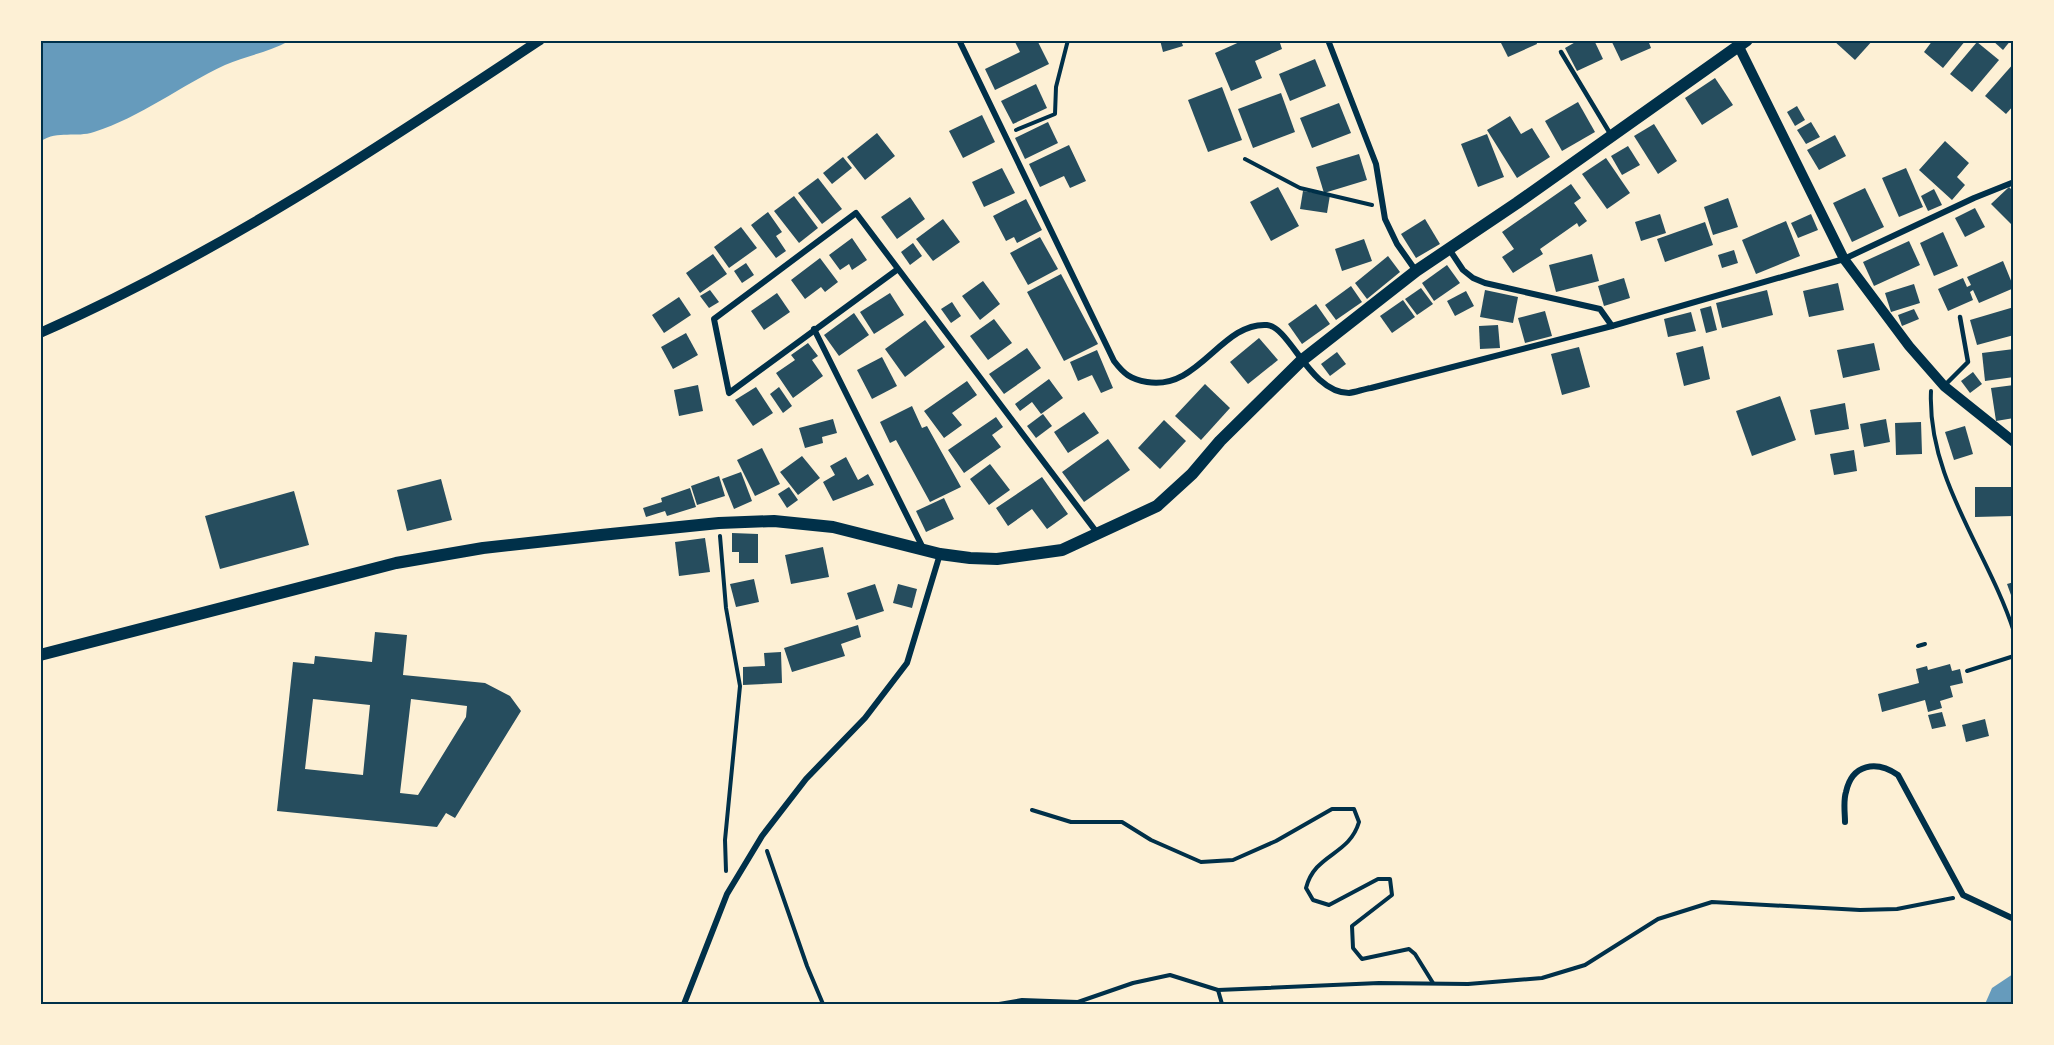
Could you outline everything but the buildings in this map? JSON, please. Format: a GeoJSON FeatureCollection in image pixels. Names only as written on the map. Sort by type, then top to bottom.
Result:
{"type":"FeatureCollection","features":[{"type":"Feature","properties":{"kind":"main road"},"geometry":{"type":"LineString","coordinates":[[40,655],[396,563],[483,548],[719,523],[774,521],[813,524],[940,554],[997,560],[1062,550],[1157,506],[1192,474],[1220,441],[1300,361],[1416,271],[1740,43]]}},
{"type":"Feature","properties":{"kind":"street"},"geometry":{"type":"LineString","coordinates":[[40,333],[100,307],[251,225],[410,127],[540,40]]}},
{"type":"Feature","properties":{"kind":"street"},"geometry":{"type":"LineString","coordinates":[[959,40],[1114,361],[1125,375],[1156,384],[1174,381],[1189,374],[1236,335],[1251,328],[1267,325],[1279,330],[1300,361],[1335,390],[1348,393],[1612,326],[1844,259],[2013,182]]}},
{"type":"Feature","properties":{"kind":"street"},"geometry":{"type":"LineString","coordinates":[[1329,40],[1376,164],[1380,182],[1381,207],[1397,244],[1416,271]]}},
{"type":"Feature","properties":{"kind":"street"},"geometry":{"type":"LineString","coordinates":[[1740,43],[1844,259],[1909,346],[1944,386],[2013,442]]}},
{"type":"Feature","properties":{"kind":"street"},"geometry":{"type":"LineString","coordinates":[[898,269],[729,393],[714,319],[856,213],[1098,535]]}},
{"type":"Feature","properties":{"kind":"street"},"geometry":{"type":"LineString","coordinates":[[1449,249],[1463,270],[1473,278],[1511,290],[1600,309],[1612,326]]}},
{"type":"Feature","properties":{"kind":"street"},"geometry":{"type":"LineString","coordinates":[[814,329],[923,549]]}},
{"type":"Feature","properties":{"kind":"street"},"geometry":{"type":"LineString","coordinates":[[684,1005],[727,894],[762,836],[806,779],[866,718],[907,663],[940,554]]}},
{"type":"Feature","properties":{"kind":"street"},"geometry":{"type":"LineString","coordinates":[[1845,822],[1845,793],[1854,774],[1866,767],[1886,767],[1898,775],[1963,895],[2013,919]]}},
{"type":"Feature","properties":{"kind":"lane"},"geometry":{"type":"LineString","coordinates":[[1561,52],[1611,135]]}},
{"type":"Feature","properties":{"kind":"lane"},"geometry":{"type":"LineString","coordinates":[[1944,386],[1968,362],[1960,317]]}},
{"type":"Feature","properties":{"kind":"path"},"geometry":{"type":"LineString","coordinates":[[1004,135],[1055,114],[1056,87],[1068,40]]}},
{"type":"Feature","properties":{"kind":"path"},"geometry":{"type":"LineString","coordinates":[[1245,159],[1300,188],[1381,207]]}},
{"type":"Feature","properties":{"kind":"path"},"geometry":{"type":"LineString","coordinates":[[1932,371],[1930,412],[1939,461],[1947,483],[2003,598],[2013,632]]}},
{"type":"Feature","properties":{"kind":"path"},"geometry":{"type":"LineString","coordinates":[[719,523],[728,617],[740,686],[725,840],[727,894]]}},
{"type":"Feature","properties":{"kind":"path"},"geometry":{"type":"LineString","coordinates":[[1918,646],[1925,644]]}},
{"type":"Feature","properties":{"kind":"path"},"geometry":{"type":"LineString","coordinates":[[1967,671],[2013,656]]}},
{"type":"Feature","properties":{"kind":"path"},"geometry":{"type":"LineString","coordinates":[[1032,810],[1071,822],[1122,822],[1151,840],[1201,862],[1233,860],[1276,841],[1332,809],[1354,809],[1359,822],[1354,838],[1315,868],[1306,888],[1312,900],[1329,905],[1378,879],[1390,879],[1392,895],[1352,926],[1353,948],[1362,959],[1409,950],[1415,954],[1433,984]]}},
{"type":"Feature","properties":{"kind":"path"},"geometry":{"type":"LineString","coordinates":[[762,836],[776,883],[823,1005]]}},
{"type":"Feature","properties":{"kind":"path"},"geometry":{"type":"LineString","coordinates":[[999,1005],[1022,1000],[1078,1002],[1133,983],[1170,975],[1218,990],[1379,983],[1468,984],[1542,978],[1585,965],[1658,919],[1712,902],[1879,909],[1925,905],[1963,895]]}},
{"type":"Feature","properties":{"kind":"path"},"geometry":{"type":"LineString","coordinates":[[1218,990],[1222,1005]]}},
{"type":"Feature","properties":{"kind":"water"},"geometry":{"type":"Polygon","coordinates":[[[41,40],[289,41],[225,65],[111,126],[87,134],[60,135],[41,141],[41,40]]]}},
{"type":"Feature","properties":{"kind":"water"},"geometry":{"type":"Polygon","coordinates":[[[2013,974],[2013,1004],[1985,1004],[1992,988],[2013,974]]]}}]}
